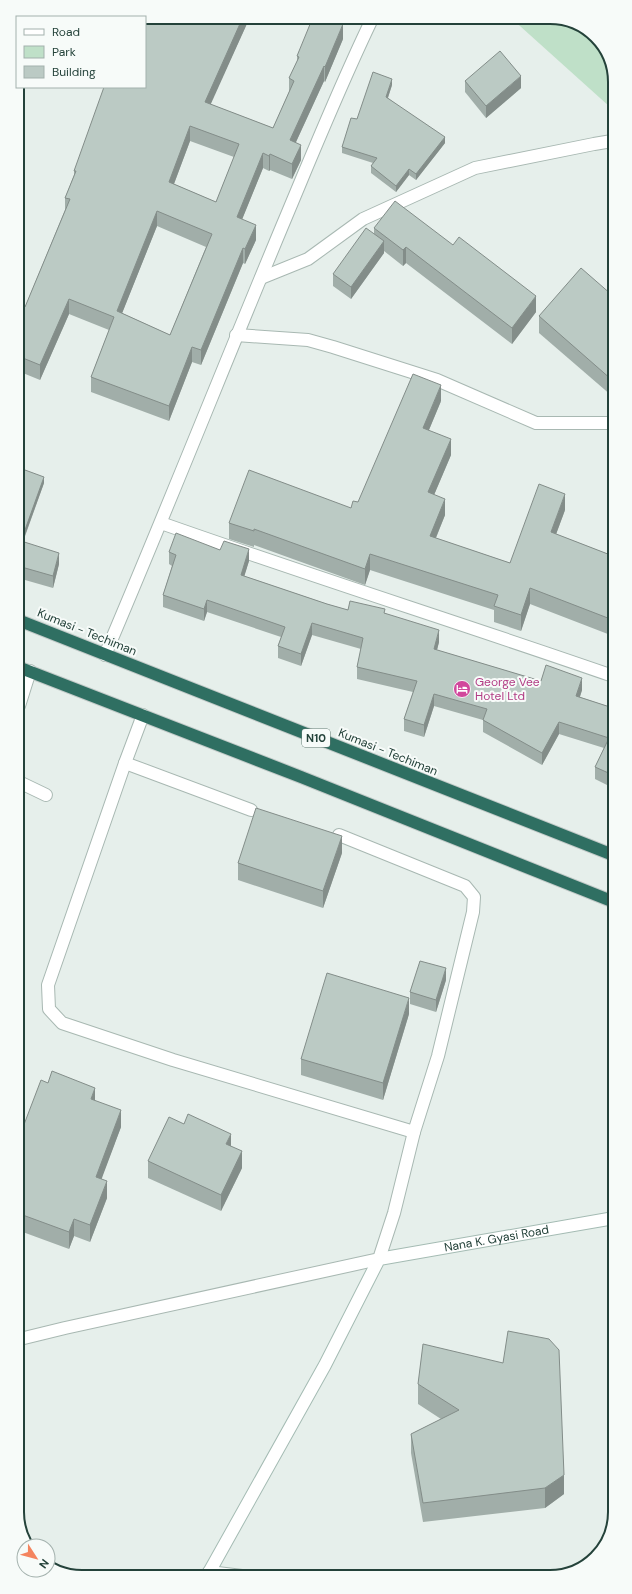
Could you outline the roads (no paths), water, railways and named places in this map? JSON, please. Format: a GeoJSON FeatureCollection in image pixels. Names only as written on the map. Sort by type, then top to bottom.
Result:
{"type":"FeatureCollection","features":[{"type":"Feature","properties":{"kind":"highway","name":"Kumasi - Techiman"},"geometry":{"type":"LineString","coordinates":[[24,622],[608,853]]}},
{"type":"Feature","properties":{"kind":"highway"},"geometry":{"type":"LineString","coordinates":[[24,669],[608,900]]}},
{"type":"Feature","properties":{"kind":"street"},"geometry":{"type":"LineString","coordinates":[[105,655],[161,523],[236,335],[349,66],[370,24]]}},
{"type":"Feature","properties":{"kind":"street"},"geometry":{"type":"LineString","coordinates":[[260,278],[308,259],[363,219],[475,168],[608,142]]}},
{"type":"Feature","properties":{"kind":"street"},"geometry":{"type":"LineString","coordinates":[[236,335],[308,340],[333,347],[437,380],[536,423],[608,423]]}},
{"type":"Feature","properties":{"kind":"street"},"geometry":{"type":"LineString","coordinates":[[161,523],[282,566],[515,642],[608,674]]}},
{"type":"Feature","properties":{"kind":"street"},"geometry":{"type":"LineString","coordinates":[[24,688],[30,671]]}},
{"type":"Feature","properties":{"kind":"street"},"geometry":{"type":"LineString","coordinates":[[143,715],[48,985],[49,1009],[62,1023],[102,1037],[414,1132]]}},
{"type":"Feature","properties":{"kind":"street"},"geometry":{"type":"LineString","coordinates":[[125,763],[251,810]]}},
{"type":"Feature","properties":{"kind":"street"},"geometry":{"type":"LineString","coordinates":[[24,784],[46,795]]}},
{"type":"Feature","properties":{"kind":"street"},"geometry":{"type":"LineString","coordinates":[[210,1570],[325,1365],[379,1259],[394,1213],[414,1132],[438,1056],[473,912],[474,897],[465,886],[339,835]]}},
{"type":"Feature","properties":{"kind":"street","name":"Nana K. Gyasi Road"},"geometry":{"type":"LineString","coordinates":[[24,1338],[379,1259],[608,1219]]}},
{"type":"Feature","properties":{"kind":"place","name":"George Vee Hotel Ltd"},"geometry":{"type":"Point","coordinates":[462,689]}}]}
